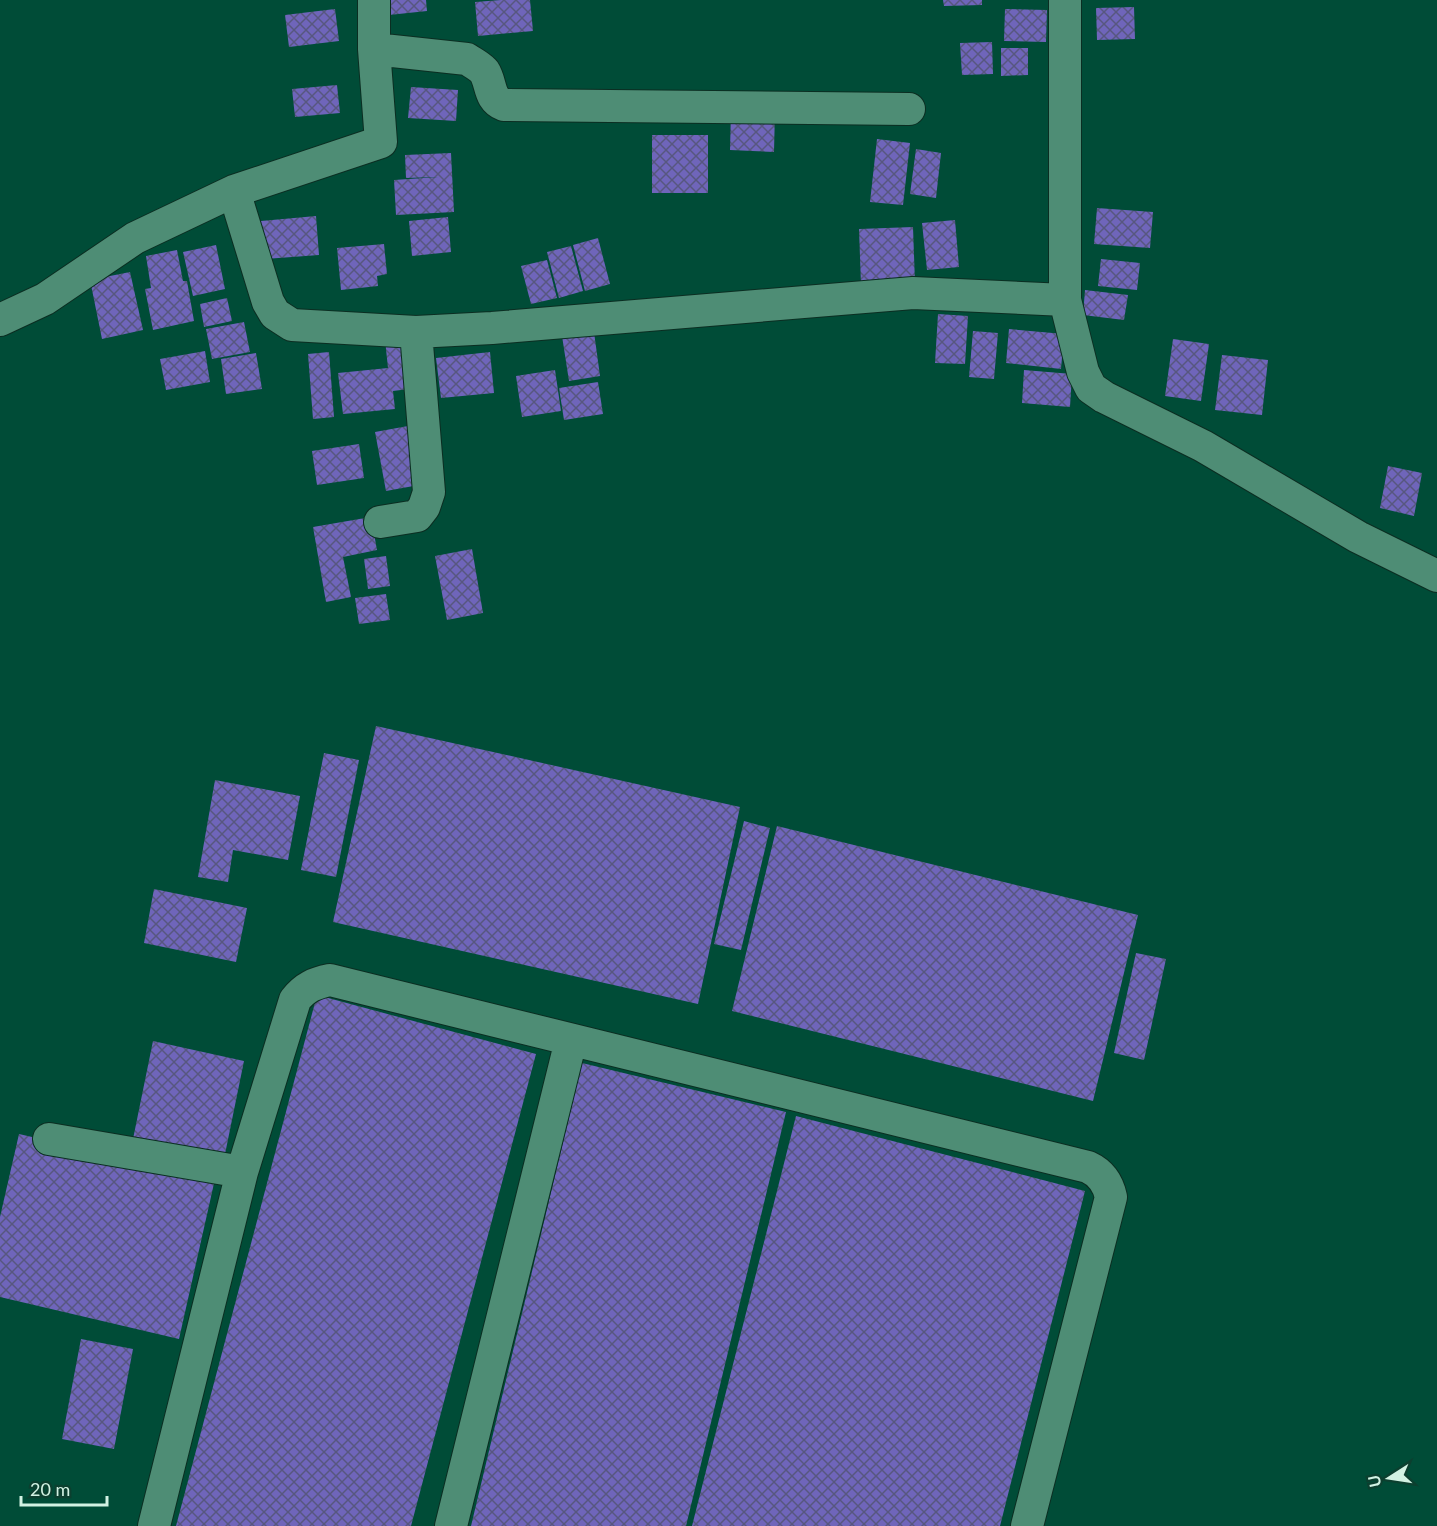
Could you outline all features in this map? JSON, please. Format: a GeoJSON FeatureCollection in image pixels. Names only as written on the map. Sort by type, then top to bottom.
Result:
{"type":"FeatureCollection","features":[{"type":"Feature","properties":{"kind":"street"},"geometry":{"type":"LineString","coordinates":[[0,320],[45,299],[135,238],[234,191],[381,142],[374,50],[374,0]]}},
{"type":"Feature","properties":{"kind":"street"},"geometry":{"type":"LineString","coordinates":[[1065,0],[1065,300],[1083,372],[1091,388],[1104,397],[1203,446],[1358,537],[1437,576]]}},
{"type":"Feature","properties":{"kind":"street"},"geometry":{"type":"LineString","coordinates":[[374,50],[467,59],[484,72],[493,98],[504,105],[909,109]]}},
{"type":"Feature","properties":{"kind":"street"},"geometry":{"type":"LineString","coordinates":[[234,191],[268,302],[275,314],[292,325],[416,332],[504,327],[913,293],[1065,300]]}},
{"type":"Feature","properties":{"kind":"street"},"geometry":{"type":"LineString","coordinates":[[380,522],[417,516],[424,507],[429,492],[416,332]]}},
{"type":"Feature","properties":{"kind":"street"},"geometry":{"type":"LineString","coordinates":[[154,1526],[242,1172],[295,1000],[303,990],[316,983],[330,980],[1097,1171],[1109,1188],[1111,1197],[1027,1526]]}},
{"type":"Feature","properties":{"kind":"street"},"geometry":{"type":"LineString","coordinates":[[451,1526],[571,1040]]}},
{"type":"Feature","properties":{"kind":"street"},"geometry":{"type":"LineString","coordinates":[[49,1139],[242,1172]]}},
{"type":"Feature","properties":{"kind":"building"},"geometry":{"type":"Polygon","coordinates":[[[388,0],[426,0],[427,11],[389,15],[388,0]]]}},
{"type":"Feature","properties":{"kind":"building"},"geometry":{"type":"Polygon","coordinates":[[[530,0],[533,31],[478,36],[475,2],[530,0]]]}},
{"type":"Feature","properties":{"kind":"building"},"geometry":{"type":"Polygon","coordinates":[[[943,0],[982,0],[982,5],[944,6],[943,0]]]}},
{"type":"Feature","properties":{"kind":"building"},"geometry":{"type":"Polygon","coordinates":[[[1134,7],[1135,39],[1097,40],[1096,8],[1134,7]]]}},
{"type":"Feature","properties":{"kind":"building"},"geometry":{"type":"Polygon","coordinates":[[[335,9],[339,41],[289,47],[285,15],[335,9]]]}},
{"type":"Feature","properties":{"kind":"building"},"geometry":{"type":"Polygon","coordinates":[[[1005,9],[1047,10],[1046,42],[1004,41],[1005,9]]]}},
{"type":"Feature","properties":{"kind":"building"},"geometry":{"type":"Polygon","coordinates":[[[992,42],[993,74],[962,75],[960,43],[992,42]]]}},
{"type":"Feature","properties":{"kind":"building"},"geometry":{"type":"Polygon","coordinates":[[[1001,48],[1028,48],[1028,75],[1001,76],[1001,48]]]}},
{"type":"Feature","properties":{"kind":"building"},"geometry":{"type":"Polygon","coordinates":[[[337,85],[340,113],[295,117],[292,89],[337,85]]]}},
{"type":"Feature","properties":{"kind":"building"},"geometry":{"type":"Polygon","coordinates":[[[411,87],[458,90],[456,121],[408,118],[411,87]]]}},
{"type":"Feature","properties":{"kind":"building"},"geometry":{"type":"Polygon","coordinates":[[[731,110],[775,111],[774,152],[730,150],[731,110]]]}},
{"type":"Feature","properties":{"kind":"building"},"geometry":{"type":"Polygon","coordinates":[[[652,135],[708,135],[708,193],[652,193],[652,135]]]}},
{"type":"Feature","properties":{"kind":"building"},"geometry":{"type":"Polygon","coordinates":[[[877,139],[910,143],[903,205],[870,202],[877,139]]]}},
{"type":"Feature","properties":{"kind":"building"},"geometry":{"type":"Polygon","coordinates":[[[916,149],[941,153],[936,198],[910,194],[916,149]]]}},
{"type":"Feature","properties":{"kind":"building"},"geometry":{"type":"Polygon","coordinates":[[[451,153],[454,212],[396,215],[394,180],[438,177],[406,178],[405,155],[451,153]]]}},
{"type":"Feature","properties":{"kind":"building"},"geometry":{"type":"Polygon","coordinates":[[[1097,208],[1153,212],[1150,248],[1094,244],[1097,208]]]}},
{"type":"Feature","properties":{"kind":"building"},"geometry":{"type":"Polygon","coordinates":[[[316,216],[319,255],[265,259],[261,221],[316,216]]]}},
{"type":"Feature","properties":{"kind":"building"},"geometry":{"type":"Polygon","coordinates":[[[448,217],[451,252],[412,256],[409,221],[448,217]]]}},
{"type":"Feature","properties":{"kind":"building"},"geometry":{"type":"Polygon","coordinates":[[[955,220],[959,267],[927,270],[922,223],[955,220]]]}},
{"type":"Feature","properties":{"kind":"building"},"geometry":{"type":"Polygon","coordinates":[[[913,227],[915,283],[861,285],[859,229],[913,227]]]}},
{"type":"Feature","properties":{"kind":"building"},"geometry":{"type":"Polygon","coordinates":[[[598,238],[610,284],[585,291],[573,245],[598,238]]]}},
{"type":"Feature","properties":{"kind":"building"},"geometry":{"type":"Polygon","coordinates":[[[384,244],[387,274],[377,276],[378,286],[341,290],[337,248],[384,244]]]}},
{"type":"Feature","properties":{"kind":"building"},"geometry":{"type":"Polygon","coordinates":[[[216,245],[225,289],[193,296],[183,252],[216,245]]]}},
{"type":"Feature","properties":{"kind":"building"},"geometry":{"type":"Polygon","coordinates":[[[571,246],[583,291],[559,298],[547,252],[571,246]]]}},
{"type":"Feature","properties":{"kind":"building"},"geometry":{"type":"Polygon","coordinates":[[[177,250],[183,281],[187,281],[194,321],[153,330],[145,289],[151,288],[146,256],[177,250]]]}},
{"type":"Feature","properties":{"kind":"building"},"geometry":{"type":"Polygon","coordinates":[[[1101,259],[1140,263],[1137,290],[1098,286],[1101,259]]]}},
{"type":"Feature","properties":{"kind":"building"},"geometry":{"type":"Polygon","coordinates":[[[547,260],[557,298],[531,304],[521,266],[547,260]]]}},
{"type":"Feature","properties":{"kind":"building"},"geometry":{"type":"Polygon","coordinates":[[[130,272],[143,330],[102,339],[90,280],[130,272]]]}},
{"type":"Feature","properties":{"kind":"building"},"geometry":{"type":"Polygon","coordinates":[[[1085,290],[1128,295],[1124,320],[1083,315],[1085,290]]]}},
{"type":"Feature","properties":{"kind":"building"},"geometry":{"type":"Polygon","coordinates":[[[227,298],[232,321],[204,327],[200,304],[227,298]]]}},
{"type":"Feature","properties":{"kind":"building"},"geometry":{"type":"Polygon","coordinates":[[[938,314],[968,316],[965,364],[935,363],[938,314]]]}},
{"type":"Feature","properties":{"kind":"building"},"geometry":{"type":"Polygon","coordinates":[[[244,322],[250,352],[212,359],[206,329],[244,322]]]}},
{"type":"Feature","properties":{"kind":"building"},"geometry":{"type":"Polygon","coordinates":[[[1009,329],[1064,334],[1061,369],[1006,363],[1009,329]]]}},
{"type":"Feature","properties":{"kind":"building"},"geometry":{"type":"Polygon","coordinates":[[[973,331],[998,333],[994,379],[969,377],[973,331]]]}},
{"type":"Feature","properties":{"kind":"building"},"geometry":{"type":"Polygon","coordinates":[[[594,332],[600,376],[569,381],[562,336],[594,332]]]}},
{"type":"Feature","properties":{"kind":"building"},"geometry":{"type":"Polygon","coordinates":[[[403,338],[409,389],[393,391],[395,409],[343,414],[338,373],[388,368],[385,340],[403,338]]]}},
{"type":"Feature","properties":{"kind":"building"},"geometry":{"type":"Polygon","coordinates":[[[1173,339],[1209,344],[1201,401],[1165,396],[1173,339]]]}},
{"type":"Feature","properties":{"kind":"building"},"geometry":{"type":"Polygon","coordinates":[[[205,351],[210,382],[166,390],[160,359],[205,351]]]}},
{"type":"Feature","properties":{"kind":"building"},"geometry":{"type":"Polygon","coordinates":[[[329,352],[334,417],[313,419],[308,354],[329,352]]]}},
{"type":"Feature","properties":{"kind":"building"},"geometry":{"type":"Polygon","coordinates":[[[490,352],[494,393],[441,398],[436,358],[490,352]]]}},
{"type":"Feature","properties":{"kind":"building"},"geometry":{"type":"Polygon","coordinates":[[[256,353],[262,389],[226,394],[221,359],[256,353]]]}},
{"type":"Feature","properties":{"kind":"building"},"geometry":{"type":"Polygon","coordinates":[[[1222,355],[1268,360],[1262,415],[1215,410],[1222,355]]]}},
{"type":"Feature","properties":{"kind":"building"},"geometry":{"type":"Polygon","coordinates":[[[555,370],[561,411],[522,417],[516,376],[555,370]]]}},
{"type":"Feature","properties":{"kind":"building"},"geometry":{"type":"Polygon","coordinates":[[[1024,370],[1072,374],[1070,407],[1022,403],[1024,370]]]}},
{"type":"Feature","properties":{"kind":"building"},"geometry":{"type":"Polygon","coordinates":[[[598,382],[603,414],[564,420],[559,388],[598,382]]]}},
{"type":"Feature","properties":{"kind":"building"},"geometry":{"type":"Polygon","coordinates":[[[408,426],[419,485],[386,491],[375,432],[408,426]]]}},
{"type":"Feature","properties":{"kind":"building"},"geometry":{"type":"Polygon","coordinates":[[[359,444],[364,478],[317,485],[312,451],[359,444]]]}},
{"type":"Feature","properties":{"kind":"building"},"geometry":{"type":"Polygon","coordinates":[[[1388,466],[1422,473],[1414,516],[1380,508],[1388,466]]]}},
{"type":"Feature","properties":{"kind":"building"},"geometry":{"type":"Polygon","coordinates":[[[371,517],[377,550],[343,557],[351,597],[326,602],[313,527],[371,517]]]}},
{"type":"Feature","properties":{"kind":"building"},"geometry":{"type":"Polygon","coordinates":[[[472,549],[483,613],[447,620],[435,556],[472,549]]]}},
{"type":"Feature","properties":{"kind":"building"},"geometry":{"type":"Polygon","coordinates":[[[386,556],[390,586],[368,589],[364,559],[386,556]]]}},
{"type":"Feature","properties":{"kind":"building"},"geometry":{"type":"Polygon","coordinates":[[[386,594],[390,620],[359,624],[355,598],[386,594]]]}},
{"type":"Feature","properties":{"kind":"building"},"geometry":{"type":"Polygon","coordinates":[[[376,726],[740,807],[698,1004],[333,922],[376,726]]]}},
{"type":"Feature","properties":{"kind":"building"},"geometry":{"type":"Polygon","coordinates":[[[324,753],[359,760],[336,877],[301,870],[324,753]]]}},
{"type":"Feature","properties":{"kind":"building"},"geometry":{"type":"Polygon","coordinates":[[[215,780],[300,796],[288,860],[233,850],[228,882],[198,877],[215,780]]]}},
{"type":"Feature","properties":{"kind":"building"},"geometry":{"type":"Polygon","coordinates":[[[744,821],[770,828],[741,950],[714,944],[744,821]]]}},
{"type":"Feature","properties":{"kind":"building"},"geometry":{"type":"Polygon","coordinates":[[[777,826],[1138,915],[1093,1101],[732,1011],[777,826]]]}},
{"type":"Feature","properties":{"kind":"building"},"geometry":{"type":"Polygon","coordinates":[[[154,889],[247,908],[236,962],[144,943],[154,889]]]}},
{"type":"Feature","properties":{"kind":"building"},"geometry":{"type":"Polygon","coordinates":[[[1136,953],[1166,959],[1144,1060],[1114,1053],[1136,953]]]}},
{"type":"Feature","properties":{"kind":"building"},"geometry":{"type":"Polygon","coordinates":[[[317,995],[536,1054],[411,1526],[176,1526],[317,995]]]}},
{"type":"Feature","properties":{"kind":"building"},"geometry":{"type":"Polygon","coordinates":[[[153,1041],[244,1061],[224,1159],[133,1139],[153,1041]]]}},
{"type":"Feature","properties":{"kind":"building"},"geometry":{"type":"Polygon","coordinates":[[[582,1063],[786,1112],[686,1526],[471,1526],[582,1063]]]}},
{"type":"Feature","properties":{"kind":"building"},"geometry":{"type":"Polygon","coordinates":[[[796,1116],[1085,1191],[1000,1526],[692,1526],[796,1116]]]}},
{"type":"Feature","properties":{"kind":"building"},"geometry":{"type":"Polygon","coordinates":[[[19,1134],[215,1179],[179,1339],[0,1297],[0,1217],[19,1134]]]}},
{"type":"Feature","properties":{"kind":"building"},"geometry":{"type":"Polygon","coordinates":[[[81,1339],[133,1349],[114,1449],[62,1439],[81,1339]]]}}]}
